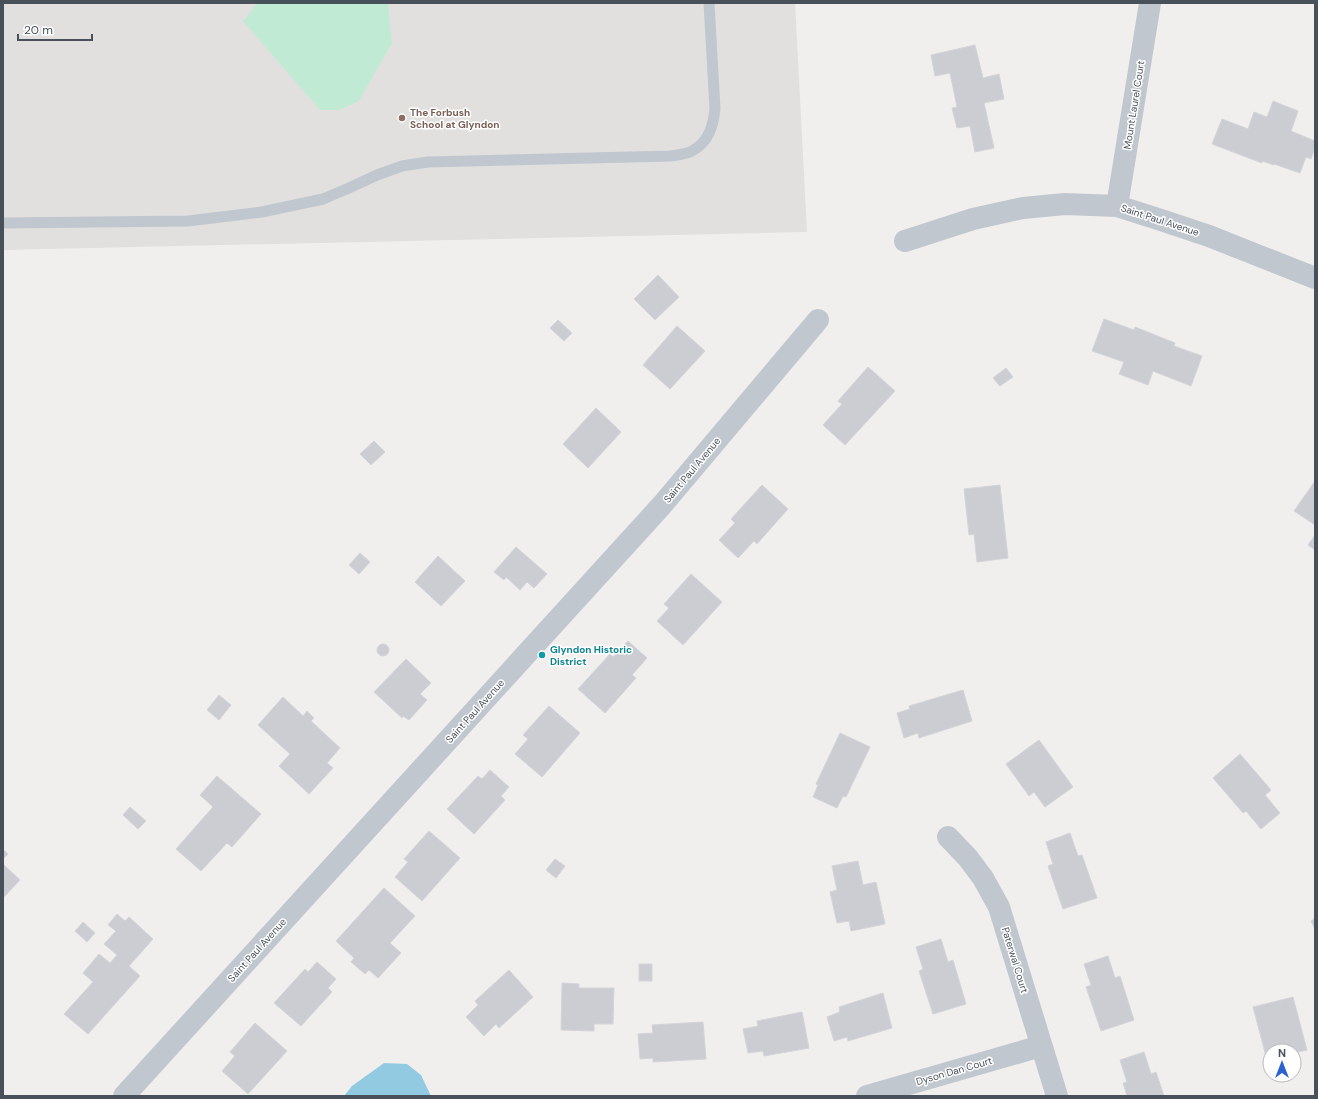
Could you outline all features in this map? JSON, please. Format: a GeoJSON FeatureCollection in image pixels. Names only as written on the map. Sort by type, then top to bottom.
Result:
{"type":"FeatureCollection","features":[{"type":"Feature","properties":{"kind":"street","name":"Mount Laurel Court"},"geometry":{"type":"LineString","coordinates":[[1117,206],[1150,3]]}},
{"type":"Feature","properties":{"kind":"street","name":"Saint Paul Avenue"},"geometry":{"type":"LineString","coordinates":[[905,241],[973,219],[1023,208],[1065,204],[1117,206],[1209,236],[1315,278]]}},
{"type":"Feature","properties":{"kind":"street","name":"Saint Paul Avenue"},"geometry":{"type":"LineString","coordinates":[[124,1096],[662,505],[818,320]]}},
{"type":"Feature","properties":{"kind":"street","name":"Paterwal Court"},"geometry":{"type":"LineString","coordinates":[[948,837],[984,878],[999,907],[1057,1096]]}},
{"type":"Feature","properties":{"kind":"street","name":"Dyson Dan Court"},"geometry":{"type":"LineString","coordinates":[[867,1096],[1041,1046]]}},
{"type":"Feature","properties":{"kind":"lane"},"geometry":{"type":"LineString","coordinates":[[3,223],[188,221],[262,212],[323,199],[377,175],[402,166],[428,162],[671,156],[692,152],[705,140],[713,126],[715,109],[709,3]]}},
{"type":"Feature","properties":{"kind":"shaded area","name":"The Forbush School at Glyndon"},"geometry":{"type":"Polygon","coordinates":[[[3,3],[795,3],[807,232],[3,250],[3,3]]]}},
{"type":"Feature","properties":{"kind":"green space"},"geometry":{"type":"Polygon","coordinates":[[[258,3],[388,3],[392,43],[359,101],[339,110],[320,110],[243,21],[258,3]]]}},
{"type":"Feature","properties":{"kind":"water"},"geometry":{"type":"Polygon","coordinates":[[[384,1063],[407,1064],[421,1075],[431,1096],[344,1096],[352,1086],[384,1063]]]}},
{"type":"Feature","properties":{"kind":"building"},"geometry":{"type":"Polygon","coordinates":[[[975,45],[983,78],[999,74],[1004,99],[984,103],[994,148],[975,152],[970,126],[957,128],[952,108],[957,107],[950,73],[935,76],[931,55],[975,45]]]}},
{"type":"Feature","properties":{"kind":"building"},"geometry":{"type":"Polygon","coordinates":[[[1273,101],[1298,111],[1291,131],[1315,141],[1315,147],[1311,159],[1306,157],[1300,173],[1274,164],[1262,161],[1262,163],[1212,144],[1222,119],[1248,129],[1254,112],[1267,117],[1273,101]]]}},
{"type":"Feature","properties":{"kind":"building"},"geometry":{"type":"Polygon","coordinates":[[[658,275],[679,297],[655,320],[634,299],[658,275]]]}},
{"type":"Feature","properties":{"kind":"building"},"geometry":{"type":"Polygon","coordinates":[[[1104,319],[1134,330],[1135,327],[1175,343],[1174,346],[1202,356],[1191,386],[1153,371],[1148,385],[1119,374],[1124,362],[1092,351],[1104,319]]]}},
{"type":"Feature","properties":{"kind":"building"},"geometry":{"type":"Polygon","coordinates":[[[558,320],[572,333],[564,341],[550,328],[558,320]]]}},
{"type":"Feature","properties":{"kind":"building"},"geometry":{"type":"Polygon","coordinates":[[[677,326],[705,351],[670,389],[643,365],[677,326]]]}},
{"type":"Feature","properties":{"kind":"building"},"geometry":{"type":"Polygon","coordinates":[[[868,367],[895,391],[845,445],[823,425],[842,404],[838,401],[868,367]]]}},
{"type":"Feature","properties":{"kind":"building"},"geometry":{"type":"Polygon","coordinates":[[[1006,368],[1013,377],[1000,386],[993,378],[1006,368]]]}},
{"type":"Feature","properties":{"kind":"building"},"geometry":{"type":"Polygon","coordinates":[[[596,408],[621,432],[588,468],[563,444],[596,408]]]}},
{"type":"Feature","properties":{"kind":"building"},"geometry":{"type":"Polygon","coordinates":[[[374,441],[385,452],[371,465],[360,454],[374,441]]]}},
{"type":"Feature","properties":{"kind":"building"},"geometry":{"type":"Polygon","coordinates":[[[1315,481],[1315,525],[1294,511],[1315,481]]]}},
{"type":"Feature","properties":{"kind":"building"},"geometry":{"type":"Polygon","coordinates":[[[762,485],[788,509],[757,544],[754,541],[738,558],[719,540],[735,523],[731,519],[762,485]]]}},
{"type":"Feature","properties":{"kind":"building"},"geometry":{"type":"Polygon","coordinates":[[[1000,485],[1008,558],[977,562],[974,534],[969,535],[964,489],[1000,485]]]}},
{"type":"Feature","properties":{"kind":"building"},"geometry":{"type":"Polygon","coordinates":[[[1315,535],[1315,550],[1308,545],[1315,535]]]}},
{"type":"Feature","properties":{"kind":"building"},"geometry":{"type":"Polygon","coordinates":[[[516,547],[547,574],[534,588],[527,582],[520,590],[506,577],[504,580],[494,572],[516,547]]]}},
{"type":"Feature","properties":{"kind":"building"},"geometry":{"type":"Polygon","coordinates":[[[360,553],[370,562],[359,574],[349,565],[360,553]]]}},
{"type":"Feature","properties":{"kind":"building"},"geometry":{"type":"Polygon","coordinates":[[[438,556],[465,581],[441,606],[415,582],[438,556]]]}},
{"type":"Feature","properties":{"kind":"building"},"geometry":{"type":"Polygon","coordinates":[[[691,574],[722,602],[683,645],[657,621],[669,608],[664,604],[691,574]]]}},
{"type":"Feature","properties":{"kind":"building"},"geometry":{"type":"Polygon","coordinates":[[[628,641],[647,658],[632,675],[636,678],[605,713],[578,689],[610,654],[613,657],[628,641]]]}},
{"type":"Feature","properties":{"kind":"building"},"geometry":{"type":"Polygon","coordinates":[[[381,644],[385,644],[389,650],[385,656],[381,656],[377,652],[377,648],[381,644]]]}},
{"type":"Feature","properties":{"kind":"building"},"geometry":{"type":"Polygon","coordinates":[[[406,659],[431,683],[420,694],[427,700],[409,720],[403,716],[402,718],[374,692],[406,659]]]}},
{"type":"Feature","properties":{"kind":"building"},"geometry":{"type":"Polygon","coordinates":[[[963,690],[972,721],[919,738],[918,733],[904,738],[897,713],[910,709],[909,706],[963,690]]]}},
{"type":"Feature","properties":{"kind":"building"},"geometry":{"type":"Polygon","coordinates":[[[219,695],[231,705],[219,720],[207,710],[219,695]]]}},
{"type":"Feature","properties":{"kind":"building"},"geometry":{"type":"Polygon","coordinates":[[[283,697],[303,716],[307,711],[314,718],[311,721],[340,748],[327,763],[333,768],[309,794],[279,766],[290,754],[258,725],[283,697]]]}},
{"type":"Feature","properties":{"kind":"building"},"geometry":{"type":"Polygon","coordinates":[[[549,706],[580,733],[542,777],[515,754],[528,739],[523,735],[549,706]]]}},
{"type":"Feature","properties":{"kind":"building"},"geometry":{"type":"Polygon","coordinates":[[[840,733],[870,747],[846,797],[843,796],[837,808],[813,797],[818,785],[816,784],[840,733]]]}},
{"type":"Feature","properties":{"kind":"building"},"geometry":{"type":"Polygon","coordinates":[[[1039,740],[1073,787],[1045,807],[1034,792],[1029,796],[1006,764],[1039,740]]]}},
{"type":"Feature","properties":{"kind":"building"},"geometry":{"type":"Polygon","coordinates":[[[1240,754],[1271,790],[1265,795],[1280,813],[1261,829],[1246,811],[1243,813],[1213,778],[1240,754]]]}},
{"type":"Feature","properties":{"kind":"building"},"geometry":{"type":"Polygon","coordinates":[[[490,770],[509,787],[501,796],[505,800],[474,834],[447,809],[478,776],[482,779],[490,770]]]}},
{"type":"Feature","properties":{"kind":"building"},"geometry":{"type":"Polygon","coordinates":[[[217,776],[261,814],[232,847],[227,843],[201,871],[176,849],[213,807],[200,795],[217,776]]]}},
{"type":"Feature","properties":{"kind":"building"},"geometry":{"type":"Polygon","coordinates":[[[130,807],[146,821],[138,829],[123,815],[130,807]]]}},
{"type":"Feature","properties":{"kind":"building"},"geometry":{"type":"Polygon","coordinates":[[[429,831],[460,858],[422,901],[395,877],[408,862],[404,859],[429,831]]]}},
{"type":"Feature","properties":{"kind":"building"},"geometry":{"type":"Polygon","coordinates":[[[1070,833],[1078,856],[1082,855],[1097,898],[1063,909],[1048,866],[1053,864],[1046,842],[1070,833]]]}},
{"type":"Feature","properties":{"kind":"building"},"geometry":{"type":"Polygon","coordinates":[[[3,849],[8,854],[3,859],[3,849]]]}},
{"type":"Feature","properties":{"kind":"building"},"geometry":{"type":"Polygon","coordinates":[[[555,859],[565,866],[556,878],[546,870],[555,859]]]}},
{"type":"Feature","properties":{"kind":"building"},"geometry":{"type":"Polygon","coordinates":[[[858,861],[863,885],[876,882],[885,924],[851,931],[849,921],[837,923],[830,892],[837,890],[832,866],[858,861]]]}},
{"type":"Feature","properties":{"kind":"building"},"geometry":{"type":"Polygon","coordinates":[[[3,864],[20,880],[3,898],[3,864]]]}},
{"type":"Feature","properties":{"kind":"building"},"geometry":{"type":"Polygon","coordinates":[[[384,888],[415,916],[390,943],[401,953],[378,978],[369,970],[365,974],[351,962],[354,958],[336,941],[384,888]]]}},
{"type":"Feature","properties":{"kind":"building"},"geometry":{"type":"Polygon","coordinates":[[[117,914],[125,921],[129,917],[153,939],[129,966],[140,976],[88,1034],[64,1014],[93,982],[83,973],[99,954],[110,963],[117,955],[104,944],[116,931],[108,925],[117,914]]]}},
{"type":"Feature","properties":{"kind":"building"},"geometry":{"type":"Polygon","coordinates":[[[1315,918],[1315,929],[1311,921],[1315,918]]]}},
{"type":"Feature","properties":{"kind":"building"},"geometry":{"type":"Polygon","coordinates":[[[83,922],[95,933],[87,942],[75,931],[83,922]]]}},
{"type":"Feature","properties":{"kind":"building"},"geometry":{"type":"Polygon","coordinates":[[[941,939],[948,962],[953,960],[966,1004],[933,1014],[919,971],[923,969],[916,947],[941,939]]]}},
{"type":"Feature","properties":{"kind":"building"},"geometry":{"type":"Polygon","coordinates":[[[1108,956],[1115,978],[1120,976],[1134,1020],[1101,1031],[1086,987],[1091,985],[1084,964],[1108,956]]]}},
{"type":"Feature","properties":{"kind":"building"},"geometry":{"type":"Polygon","coordinates":[[[317,962],[336,979],[328,988],[332,992],[301,1026],[274,1003],[305,969],[308,972],[317,962]]]}},
{"type":"Feature","properties":{"kind":"building"},"geometry":{"type":"Polygon","coordinates":[[[639,964],[652,964],[652,981],[639,981],[639,964]]]}},
{"type":"Feature","properties":{"kind":"building"},"geometry":{"type":"Polygon","coordinates":[[[509,970],[533,997],[499,1028],[496,1024],[484,1036],[466,1017],[478,1005],[475,1001],[509,970]]]}},
{"type":"Feature","properties":{"kind":"building"},"geometry":{"type":"Polygon","coordinates":[[[562,983],[579,984],[579,988],[614,988],[613,1024],[594,1024],[594,1031],[561,1030],[562,983]]]}},
{"type":"Feature","properties":{"kind":"building"},"geometry":{"type":"Polygon","coordinates":[[[883,993],[892,1028],[848,1041],[847,1037],[834,1041],[827,1017],[840,1012],[839,1007],[883,993]]]}},
{"type":"Feature","properties":{"kind":"building"},"geometry":{"type":"Polygon","coordinates":[[[1293,997],[1307,1050],[1302,1051],[1302,1043],[1263,1043],[1253,1007],[1293,997]]]}},
{"type":"Feature","properties":{"kind":"building"},"geometry":{"type":"Polygon","coordinates":[[[802,1012],[809,1048],[764,1056],[763,1051],[748,1053],[743,1029],[758,1026],[757,1021],[802,1012]]]}},
{"type":"Feature","properties":{"kind":"building"},"geometry":{"type":"Polygon","coordinates":[[[703,1022],[706,1059],[653,1062],[653,1058],[640,1059],[638,1034],[653,1033],[652,1025],[703,1022]]]}},
{"type":"Feature","properties":{"kind":"building"},"geometry":{"type":"Polygon","coordinates":[[[255,1023],[287,1051],[248,1094],[222,1071],[235,1056],[230,1052],[255,1023]]]}},
{"type":"Feature","properties":{"kind":"building"},"geometry":{"type":"Polygon","coordinates":[[[1144,1052],[1151,1074],[1156,1072],[1164,1096],[1127,1096],[1123,1083],[1127,1082],[1120,1060],[1144,1052]]]}},
{"type":"Feature","properties":{"kind":"place","name":"The Forbush School at Glyndon"},"geometry":{"type":"Point","coordinates":[402,118]}},
{"type":"Feature","properties":{"kind":"place","name":"Glyndon Historic District"},"geometry":{"type":"Point","coordinates":[542,655]}}]}
